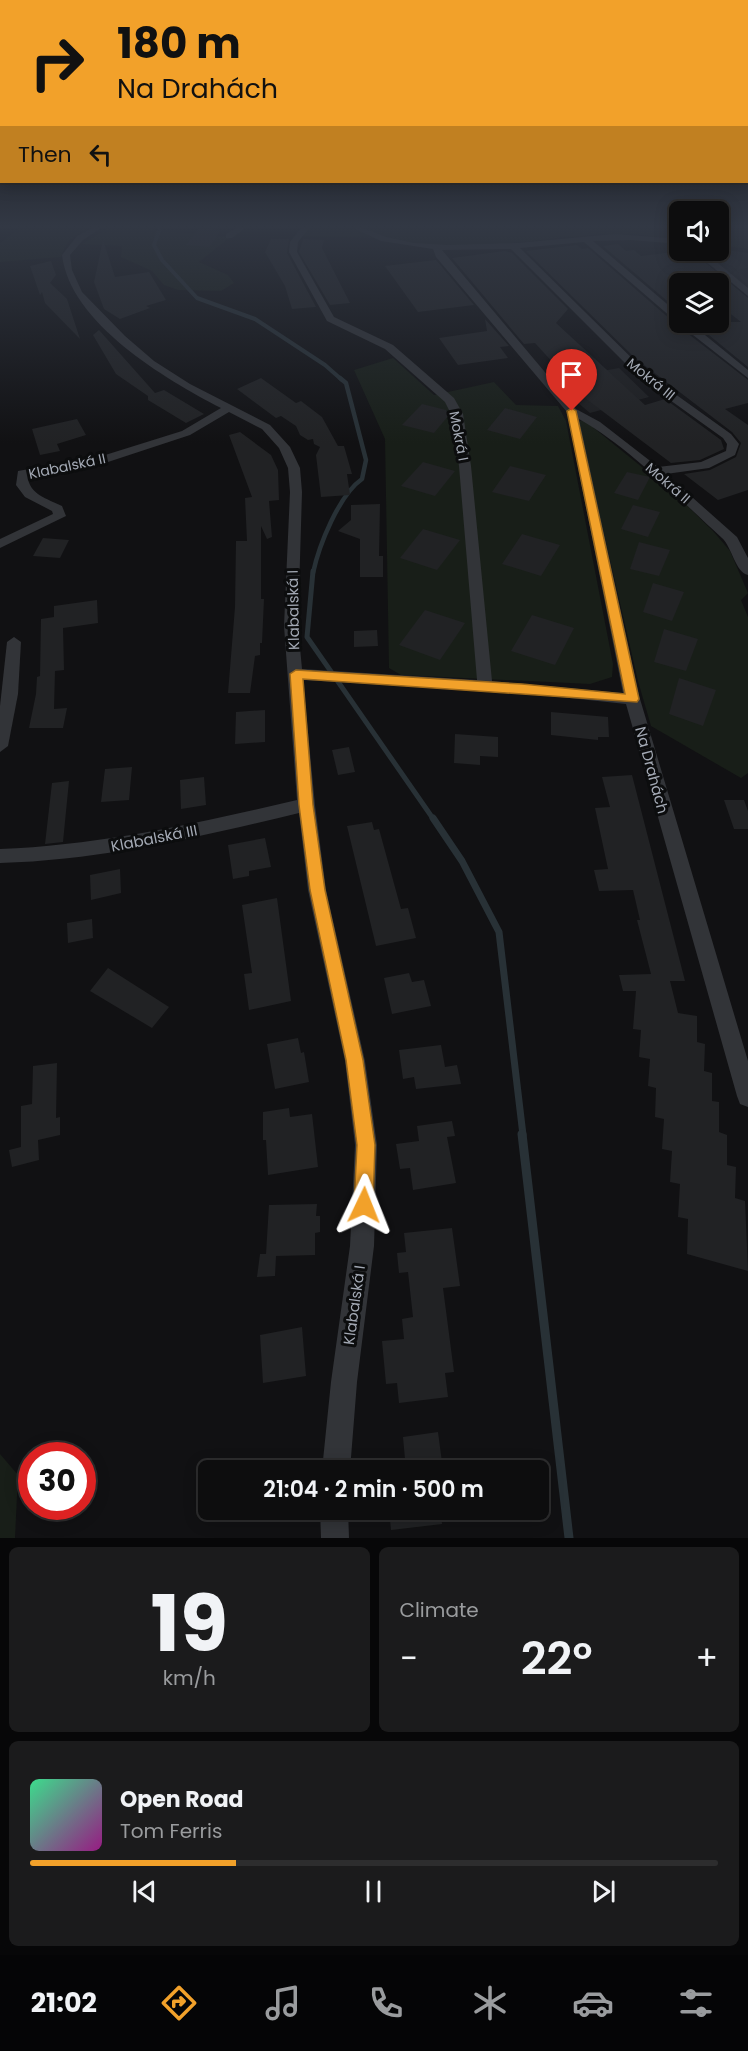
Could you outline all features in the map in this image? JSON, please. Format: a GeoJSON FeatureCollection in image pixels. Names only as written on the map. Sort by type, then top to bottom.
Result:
{"type":"FeatureCollection","features":[{"type":"Feature","properties":{"kind":"street","name":"Klabalská I"},"geometry":{"type":"LineString","coordinates":[[84,300],[121,338],[150,363],[186,386],[266,427],[284,447],[294,468],[296,492],[291,626],[306,805],[317,890],[354,1060],[366,1145],[362,1246],[344,1382],[337,1460]]}},
{"type":"Feature","properties":{"kind":"street","name":"Mokrá I"},"geometry":{"type":"LineString","coordinates":[[319,300],[327,315],[389,346],[450,400],[457,414],[465,466],[485,687]]}},
{"type":"Feature","properties":{"kind":"street","name":"Mokrá II"},"geometry":{"type":"LineString","coordinates":[[477,300],[572,411],[596,424],[655,471],[732,540],[748,571]]}},
{"type":"Feature","properties":{"kind":"street","name":"Mokrá III"},"geometry":{"type":"LineString","coordinates":[[567,300],[646,378],[727,436],[733,444],[731,453],[710,463],[683,470],[655,471]]}},
{"type":"Feature","properties":{"kind":"street"},"geometry":{"type":"LineString","coordinates":[[656,300],[669,311]]}},
{"type":"Feature","properties":{"kind":"street"},"geometry":{"type":"LineString","coordinates":[[696,333],[748,375]]}},
{"type":"Feature","properties":{"kind":"street","name":"Klabalská II"},"geometry":{"type":"LineString","coordinates":[[0,544],[60,516],[58,509],[29,494],[22,485],[22,474],[104,459],[186,433],[229,408]]}},
{"type":"Feature","properties":{"kind":"street","name":"Mokrá II"},"geometry":{"type":"LineString","coordinates":[[572,411],[632,699]]}},
{"type":"Feature","properties":{"kind":"street"},"geometry":{"type":"LineString","coordinates":[[0,746],[10,694],[14,642]]}},
{"type":"Feature","properties":{"kind":"street"},"geometry":{"type":"LineString","coordinates":[[296,674],[632,699]]}},
{"type":"Feature","properties":{"kind":"street","name":"Na Drahách"},"geometry":{"type":"LineString","coordinates":[[632,699],[655,785],[748,1096]]}},
{"type":"Feature","properties":{"kind":"street","name":"Klabalská III"},"geometry":{"type":"LineString","coordinates":[[0,856],[86,852],[158,839],[306,805]]}},
{"type":"Feature","properties":{"kind":"street"},"geometry":{"type":"LineString","coordinates":[[334,1520],[335,1538]]}},
{"type":"Feature","properties":{"kind":"shaded area"},"geometry":{"type":"Polygon","coordinates":[[[393,358],[434,395],[494,382],[516,405],[558,406],[566,421],[613,664],[612,677],[590,684],[401,675],[389,668],[385,439],[354,370],[393,358]]]}},
{"type":"Feature","properties":{"kind":"shaded area"},"geometry":{"type":"Polygon","coordinates":[[[619,368],[649,397],[590,413],[551,380],[619,368]]]}},
{"type":"Feature","properties":{"kind":"shaded area"},"geometry":{"type":"Polygon","coordinates":[[[584,420],[675,494],[730,551],[748,593],[741,600],[748,617],[748,773],[741,778],[651,726],[638,681],[578,421],[584,420]]]}},
{"type":"Feature","properties":{"kind":"shaded area"},"geometry":{"type":"Polygon","coordinates":[[[0,1454],[18,1475],[15,1538],[0,1538],[0,1454]]]}},
{"type":"Feature","properties":{"kind":"building"},"geometry":{"type":"Polygon","coordinates":[[[44,300],[67,300],[80,339],[44,300]]]}},
{"type":"Feature","properties":{"kind":"building"},"geometry":{"type":"Polygon","coordinates":[[[101,300],[166,300],[146,306],[150,308],[120,319],[104,309],[101,300]]]}},
{"type":"Feature","properties":{"kind":"building"},"geometry":{"type":"Polygon","coordinates":[[[289,300],[312,300],[316,307],[292,309],[289,300]]]}},
{"type":"Feature","properties":{"kind":"building"},"geometry":{"type":"Polygon","coordinates":[[[327,300],[348,300],[350,303],[330,305],[327,300]]]}},
{"type":"Feature","properties":{"kind":"building"},"geometry":{"type":"Polygon","coordinates":[[[409,300],[470,300],[474,305],[418,312],[409,300]]]}},
{"type":"Feature","properties":{"kind":"building"},"geometry":{"type":"Polygon","coordinates":[[[487,300],[559,300],[568,309],[556,323],[645,405],[665,399],[721,440],[724,449],[700,460],[671,463],[585,398],[535,343],[524,344],[487,300]]]}},
{"type":"Feature","properties":{"kind":"building"},"geometry":{"type":"Polygon","coordinates":[[[576,300],[648,300],[669,318],[669,333],[687,333],[748,380],[748,403],[725,409],[748,425],[748,490],[718,500],[684,474],[710,470],[736,457],[741,443],[732,432],[635,358],[576,300]]]}},
{"type":"Feature","properties":{"kind":"building"},"geometry":{"type":"Polygon","coordinates":[[[729,300],[748,300],[748,367],[706,333],[729,333],[729,322],[741,322],[729,313],[729,300]]]}},
{"type":"Feature","properties":{"kind":"building"},"geometry":{"type":"Polygon","coordinates":[[[485,319],[509,346],[500,347],[508,358],[458,365],[439,338],[487,331],[485,319]]]}},
{"type":"Feature","properties":{"kind":"building"},"geometry":{"type":"Polygon","coordinates":[[[99,330],[155,393],[164,390],[204,414],[186,423],[148,400],[148,396],[116,374],[93,335],[99,330]]]}},
{"type":"Feature","properties":{"kind":"building"},"geometry":{"type":"Polygon","coordinates":[[[261,378],[296,403],[301,401],[322,417],[338,446],[344,446],[352,474],[347,474],[350,495],[321,497],[316,455],[320,447],[314,444],[313,439],[308,440],[300,435],[296,426],[281,416],[276,418],[237,389],[261,378]]]}},
{"type":"Feature","properties":{"kind":"building"},"geometry":{"type":"Polygon","coordinates":[[[422,404],[446,410],[449,415],[434,433],[402,425],[422,404]]]}},
{"type":"Feature","properties":{"kind":"building"},"geometry":{"type":"Polygon","coordinates":[[[505,408],[537,417],[520,439],[487,430],[505,408]]]}},
{"type":"Feature","properties":{"kind":"building"},"geometry":{"type":"Polygon","coordinates":[[[77,419],[86,435],[57,444],[60,451],[40,455],[32,429],[77,419]]]}},
{"type":"Feature","properties":{"kind":"building"},"geometry":{"type":"Polygon","coordinates":[[[240,432],[271,455],[278,470],[279,500],[269,501],[272,537],[267,539],[261,526],[261,599],[264,599],[262,643],[260,643],[260,655],[255,656],[250,693],[228,693],[235,607],[236,541],[247,541],[245,498],[252,497],[229,435],[240,432]]]}},
{"type":"Feature","properties":{"kind":"building"},"geometry":{"type":"Polygon","coordinates":[[[423,462],[455,471],[435,496],[401,486],[423,462]]]}},
{"type":"Feature","properties":{"kind":"building"},"geometry":{"type":"Polygon","coordinates":[[[510,466],[546,475],[529,501],[492,492],[510,466]]]}},
{"type":"Feature","properties":{"kind":"building"},"geometry":{"type":"Polygon","coordinates":[[[627,472],[650,477],[638,500],[614,493],[627,472]]]}},
{"type":"Feature","properties":{"kind":"building"},"geometry":{"type":"Polygon","coordinates":[[[380,504],[379,556],[383,556],[383,577],[360,577],[360,539],[338,531],[351,520],[351,505],[380,504]]]}},
{"type":"Feature","properties":{"kind":"building"},"geometry":{"type":"Polygon","coordinates":[[[633,505],[660,512],[648,537],[621,529],[633,505]]]}},
{"type":"Feature","properties":{"kind":"building"},"geometry":{"type":"Polygon","coordinates":[[[423,529],[460,540],[437,570],[400,558],[423,529]]]}},
{"type":"Feature","properties":{"kind":"building"},"geometry":{"type":"Polygon","coordinates":[[[522,534],[560,545],[541,576],[502,564],[522,534]]]}},
{"type":"Feature","properties":{"kind":"building"},"geometry":{"type":"Polygon","coordinates":[[[43,538],[69,540],[60,558],[33,556],[43,538]]]}},
{"type":"Feature","properties":{"kind":"building"},"geometry":{"type":"Polygon","coordinates":[[[639,542],[670,550],[659,576],[630,569],[639,542]]]}},
{"type":"Feature","properties":{"kind":"building"},"geometry":{"type":"Polygon","coordinates":[[[653,583],[684,592],[672,621],[643,612],[653,583]]]}},
{"type":"Feature","properties":{"kind":"building"},"geometry":{"type":"Polygon","coordinates":[[[97,600],[98,623],[63,628],[64,670],[55,671],[54,709],[67,708],[63,728],[29,728],[37,677],[40,676],[41,619],[54,617],[54,606],[97,600]]]}},
{"type":"Feature","properties":{"kind":"building"},"geometry":{"type":"Polygon","coordinates":[[[425,610],[465,623],[440,660],[399,645],[425,610]]]}},
{"type":"Feature","properties":{"kind":"building"},"geometry":{"type":"Polygon","coordinates":[[[532,615],[574,628],[555,665],[511,651],[532,615]]]}},
{"type":"Feature","properties":{"kind":"building"},"geometry":{"type":"Polygon","coordinates":[[[664,629],[698,639],[686,671],[654,662],[664,629]]]}},
{"type":"Feature","properties":{"kind":"building"},"geometry":{"type":"Polygon","coordinates":[[[377,630],[378,646],[354,647],[354,631],[377,630]]]}},
{"type":"Feature","properties":{"kind":"building"},"geometry":{"type":"Polygon","coordinates":[[[679,678],[716,690],[703,726],[669,714],[679,678]]]}},
{"type":"Feature","properties":{"kind":"building"},"geometry":{"type":"Polygon","coordinates":[[[265,710],[265,742],[235,744],[236,712],[265,710]]]}},
{"type":"Feature","properties":{"kind":"building"},"geometry":{"type":"Polygon","coordinates":[[[551,712],[608,717],[609,737],[598,737],[598,740],[551,735],[551,712]]]}},
{"type":"Feature","properties":{"kind":"building"},"geometry":{"type":"Polygon","coordinates":[[[455,734],[498,737],[498,757],[480,756],[480,765],[454,763],[455,734]]]}},
{"type":"Feature","properties":{"kind":"building"},"geometry":{"type":"Polygon","coordinates":[[[349,747],[355,772],[338,775],[332,750],[349,747]]]}},
{"type":"Feature","properties":{"kind":"building"},"geometry":{"type":"Polygon","coordinates":[[[132,767],[129,800],[101,802],[105,769],[132,767]]]}},
{"type":"Feature","properties":{"kind":"building"},"geometry":{"type":"Polygon","coordinates":[[[632,775],[685,981],[670,981],[678,1013],[697,1016],[697,1042],[705,1044],[704,1071],[712,1073],[712,1101],[719,1102],[719,1132],[727,1135],[727,1165],[736,1167],[735,1198],[745,1201],[748,1271],[687,1254],[688,1219],[678,1217],[680,1184],[670,1182],[672,1151],[662,1149],[664,1119],[655,1117],[656,1088],[648,1086],[650,1059],[639,1057],[641,1030],[633,1029],[636,991],[623,991],[619,975],[651,974],[637,920],[640,920],[633,890],[599,891],[594,870],[608,869],[595,808],[610,807],[602,777],[632,775]]]}},
{"type":"Feature","properties":{"kind":"building"},"geometry":{"type":"Polygon","coordinates":[[[204,777],[206,805],[181,809],[180,780],[204,777]]]}},
{"type":"Feature","properties":{"kind":"building"},"geometry":{"type":"Polygon","coordinates":[[[69,781],[63,842],[45,844],[52,783],[69,781]]]}},
{"type":"Feature","properties":{"kind":"building"},"geometry":{"type":"Polygon","coordinates":[[[724,800],[744,800],[748,811],[748,829],[734,829],[724,800]]]}},
{"type":"Feature","properties":{"kind":"building"},"geometry":{"type":"Polygon","coordinates":[[[372,822],[374,830],[379,829],[401,909],[408,908],[416,938],[376,946],[347,826],[372,822]]]}},
{"type":"Feature","properties":{"kind":"building"},"geometry":{"type":"Polygon","coordinates":[[[265,838],[271,867],[249,871],[249,876],[233,879],[228,845],[265,838]]]}},
{"type":"Feature","properties":{"kind":"building"},"geometry":{"type":"Polygon","coordinates":[[[120,869],[121,893],[91,900],[90,875],[120,869]]]}},
{"type":"Feature","properties":{"kind":"building"},"geometry":{"type":"Polygon","coordinates":[[[277,898],[291,1001],[249,1010],[244,974],[252,973],[242,905],[277,898]]]}},
{"type":"Feature","properties":{"kind":"building"},"geometry":{"type":"Polygon","coordinates":[[[92,919],[93,938],[68,943],[67,923],[92,919]]]}},
{"type":"Feature","properties":{"kind":"building"},"geometry":{"type":"Polygon","coordinates":[[[108,968],[169,1007],[152,1028],[90,991],[108,968]]]}},
{"type":"Feature","properties":{"kind":"building"},"geometry":{"type":"Polygon","coordinates":[[[409,973],[412,982],[424,980],[431,1006],[392,1014],[384,978],[409,973]]]}},
{"type":"Feature","properties":{"kind":"building"},"geometry":{"type":"Polygon","coordinates":[[[298,1038],[301,1053],[304,1052],[309,1082],[275,1089],[267,1044],[298,1038]]]}},
{"type":"Feature","properties":{"kind":"building"},"geometry":{"type":"Polygon","coordinates":[[[441,1045],[445,1067],[457,1065],[461,1084],[416,1089],[414,1077],[403,1079],[399,1050],[441,1045]]]}},
{"type":"Feature","properties":{"kind":"building"},"geometry":{"type":"Polygon","coordinates":[[[57,1063],[56,1118],[60,1117],[60,1135],[38,1140],[39,1160],[12,1167],[9,1150],[21,1147],[21,1106],[32,1104],[33,1066],[57,1063]]]}},
{"type":"Feature","properties":{"kind":"building"},"geometry":{"type":"Polygon","coordinates":[[[289,1108],[290,1117],[312,1114],[318,1167],[268,1175],[266,1140],[263,1140],[263,1112],[289,1108]]]}},
{"type":"Feature","properties":{"kind":"building"},"geometry":{"type":"Polygon","coordinates":[[[452,1121],[455,1136],[447,1137],[456,1183],[413,1190],[410,1168],[400,1169],[396,1144],[419,1141],[417,1126],[452,1121]]]}},
{"type":"Feature","properties":{"kind":"building"},"geometry":{"type":"Polygon","coordinates":[[[317,1204],[316,1216],[320,1216],[320,1232],[315,1233],[315,1255],[276,1256],[275,1276],[257,1277],[260,1254],[266,1254],[269,1205],[317,1204]]]}},
{"type":"Feature","properties":{"kind":"building"},"geometry":{"type":"Polygon","coordinates":[[[452,1228],[460,1286],[443,1288],[454,1372],[445,1373],[448,1397],[399,1403],[397,1383],[386,1384],[382,1341],[404,1339],[402,1319],[413,1317],[408,1272],[399,1273],[397,1253],[406,1252],[404,1233],[452,1228]]]}},
{"type":"Feature","properties":{"kind":"building"},"geometry":{"type":"Polygon","coordinates":[[[302,1327],[306,1376],[263,1383],[260,1335],[302,1327]]]}},
{"type":"Feature","properties":{"kind":"building"},"geometry":{"type":"Polygon","coordinates":[[[438,1432],[442,1460],[405,1460],[403,1437],[438,1432]]]}},
{"type":"Feature","properties":{"kind":"building"},"geometry":{"type":"Polygon","coordinates":[[[390,1520],[442,1520],[442,1524],[391,1530],[390,1520]]]}},
{"type":"Feature","properties":{"kind":"waterway"},"geometry":{"type":"LineString","coordinates":[[202,300],[255,319],[325,365],[342,380]]}},
{"type":"Feature","properties":{"kind":"waterway"},"geometry":{"type":"LineString","coordinates":[[313,573],[331,522],[345,496],[362,479],[366,460],[346,383],[340,378]]}},
{"type":"Feature","properties":{"kind":"waterway"},"geometry":{"type":"LineString","coordinates":[[313,571],[307,637],[434,820]]}},
{"type":"Feature","properties":{"kind":"waterway"},"geometry":{"type":"LineString","coordinates":[[433,818],[462,861],[499,932],[523,1135]]}},
{"type":"Feature","properties":{"kind":"waterway"},"geometry":{"type":"LineString","coordinates":[[522,1134],[569,1538]]}},
{"type":"Feature","properties":{"kind":"route"},"geometry":{"type":"LineString","coordinates":[[364,1205],[366,1145],[354,1060],[317,890],[306,805],[296,674],[522,688],[632,699],[572,411]]}}]}
